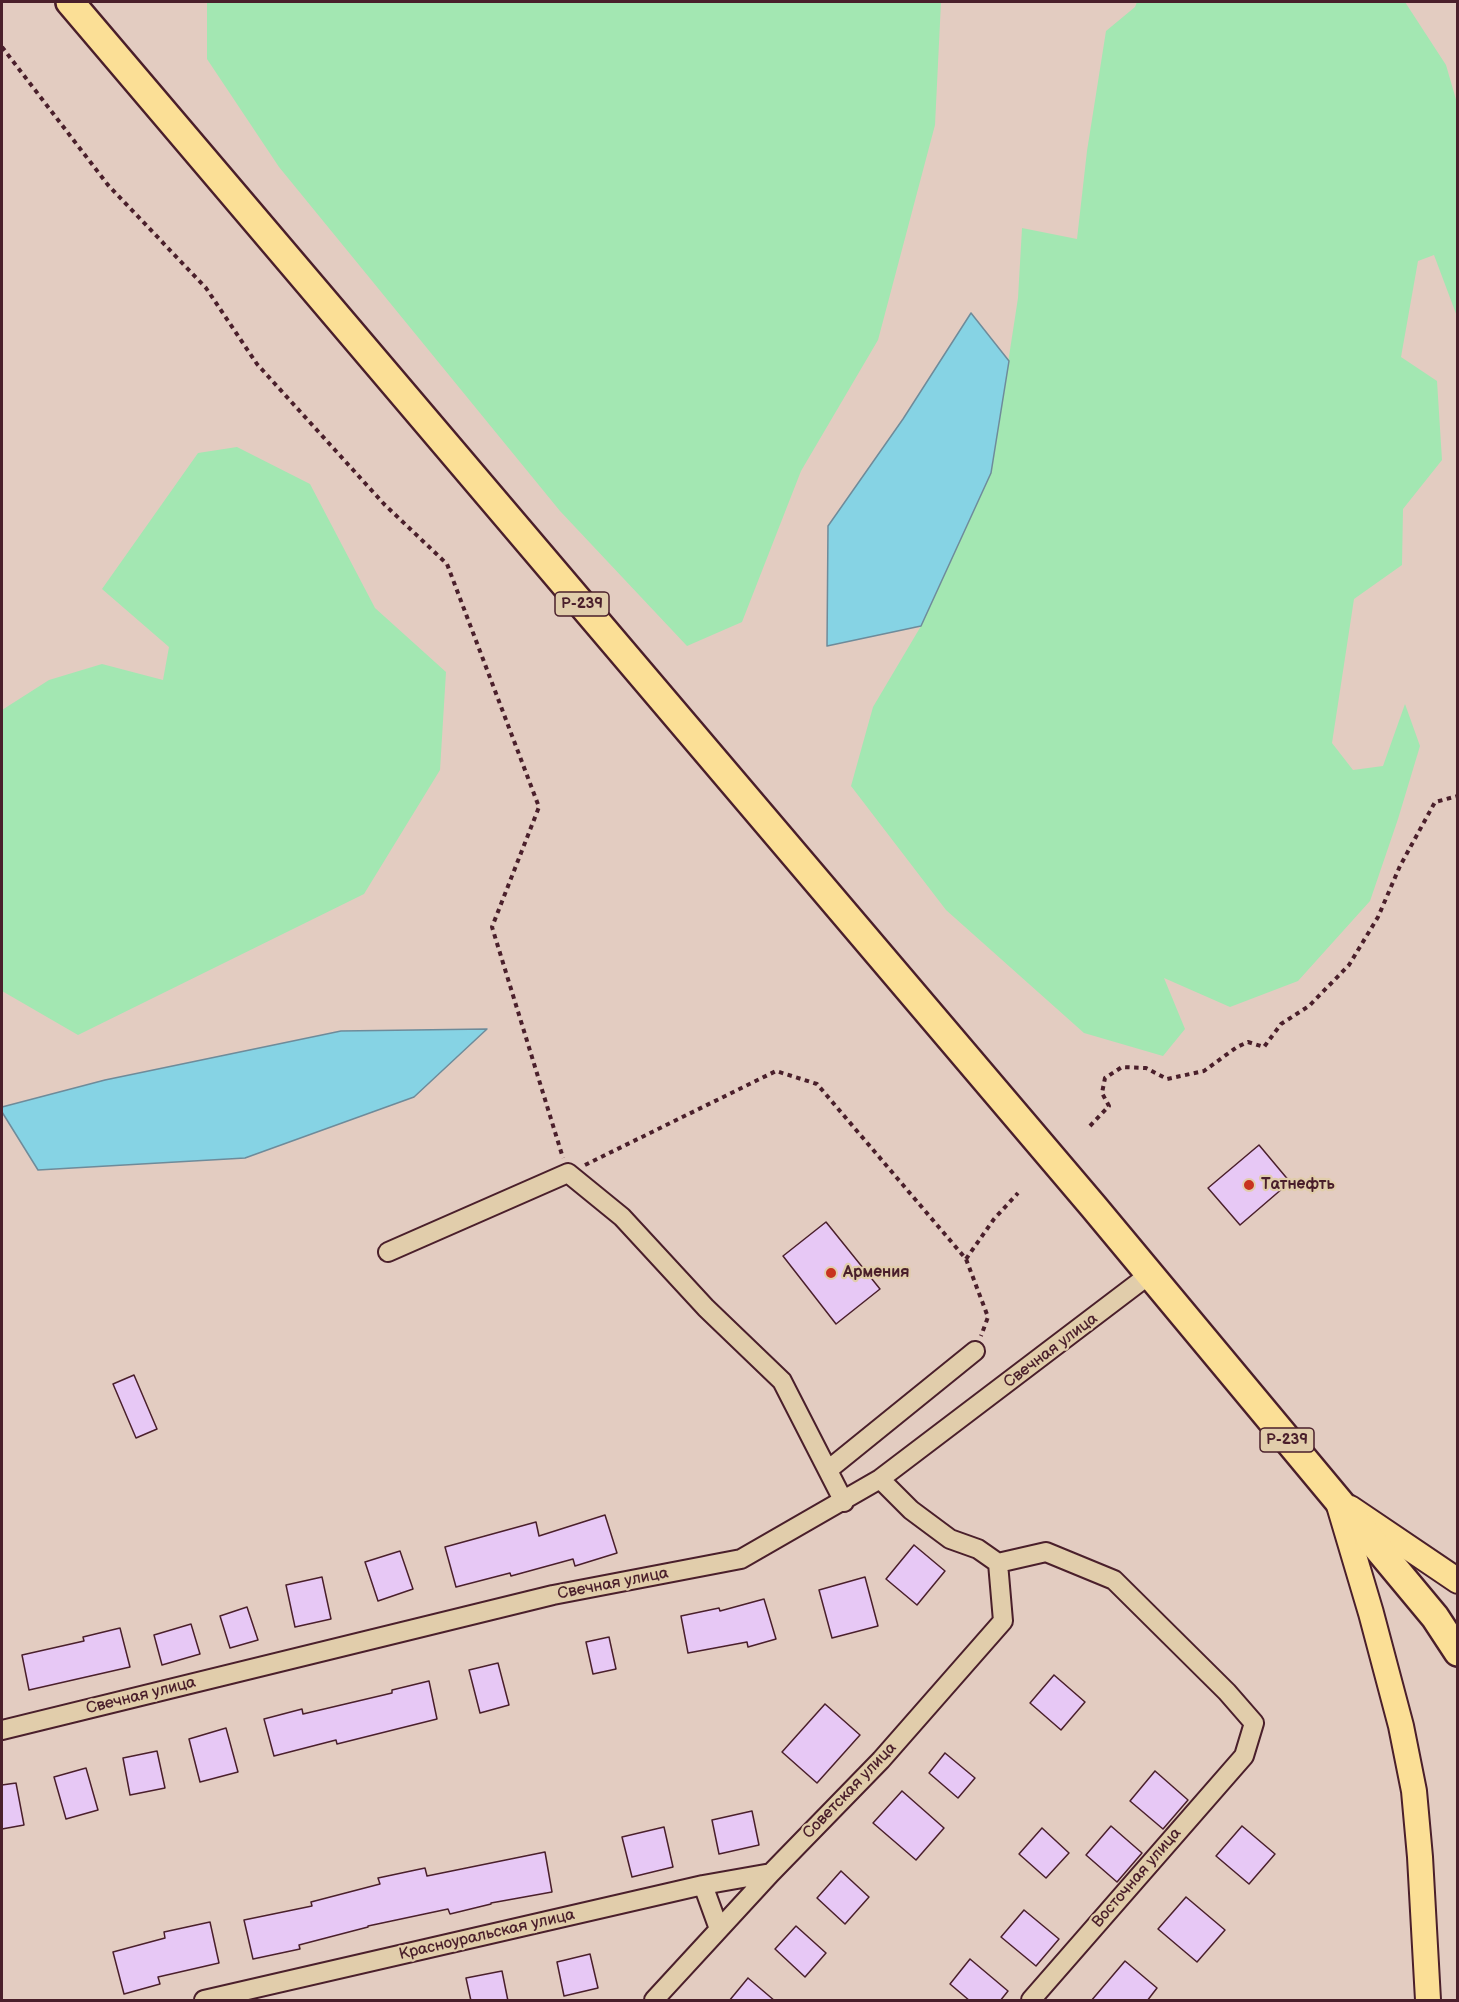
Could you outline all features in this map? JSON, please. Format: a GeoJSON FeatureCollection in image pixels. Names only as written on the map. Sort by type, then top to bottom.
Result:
{"type":"FeatureCollection","features":[{"type":"Feature","properties":{"kind":"highway","name":"Р-239"},"geometry":{"type":"LineString","coordinates":[[70,2],[1150,1274],[1435,1617],[1458,1652]]}},
{"type":"Feature","properties":{"kind":"highway","name":"Р-239"},"geometry":{"type":"LineString","coordinates":[[1435,1617],[1458,1638]]}},
{"type":"Feature","properties":{"kind":"main road"},"geometry":{"type":"LineString","coordinates":[[1337,1500],[1458,1581]]}},
{"type":"Feature","properties":{"kind":"main road"},"geometry":{"type":"LineString","coordinates":[[1337,1500],[1371,1613],[1401,1726],[1414,1791],[1428,2001]]}},
{"type":"Feature","properties":{"kind":"street"},"geometry":{"type":"LineString","coordinates":[[388,1252],[568,1173],[622,1217],[706,1308],[782,1381],[844,1502]]}},
{"type":"Feature","properties":{"kind":"street","name":"Свечная улица"},"geometry":{"type":"LineString","coordinates":[[2,1730],[553,1595],[741,1559],[844,1502],[880,1479],[1150,1274]]}},
{"type":"Feature","properties":{"kind":"street"},"geometry":{"type":"LineString","coordinates":[[828,1470],[975,1351]]}},
{"type":"Feature","properties":{"kind":"street"},"geometry":{"type":"LineString","coordinates":[[880,1479],[911,1510],[951,1539],[978,1549],[998,1563]]}},
{"type":"Feature","properties":{"kind":"street","name":"Восточная улица"},"geometry":{"type":"LineString","coordinates":[[998,1563],[1046,1552],[1114,1580],[1227,1692],[1254,1722],[1244,1756],[1031,2001]]}},
{"type":"Feature","properties":{"kind":"street","name":"Советская улица"},"geometry":{"type":"LineString","coordinates":[[654,2001],[771,1873],[881,1760],[1004,1621],[998,1563]]}},
{"type":"Feature","properties":{"kind":"street","name":"Красноуральская улица"},"geometry":{"type":"LineString","coordinates":[[204,2001],[703,1884],[771,1873]]}},
{"type":"Feature","properties":{"kind":"street"},"geometry":{"type":"LineString","coordinates":[[703,1884],[719,1929]]}},
{"type":"Feature","properties":{"kind":"path"},"geometry":{"type":"LineString","coordinates":[[2,47],[108,185],[206,288],[257,364],[384,504],[447,564],[539,807],[492,927],[568,1173],[776,1071],[817,1084],[966,1259],[988,1317],[975,1351]]}},
{"type":"Feature","properties":{"kind":"path"},"geometry":{"type":"LineString","coordinates":[[1090,1126],[1109,1106],[1102,1093],[1105,1078],[1122,1067],[1146,1068],[1167,1079],[1204,1071],[1237,1047],[1248,1042],[1264,1047],[1281,1024],[1309,1006],[1349,965],[1378,917],[1400,866],[1436,802],[1458,796]]}},
{"type":"Feature","properties":{"kind":"path"},"geometry":{"type":"LineString","coordinates":[[966,1259],[994,1219],[1018,1193]]}},
{"type":"Feature","properties":{"kind":"green space"},"geometry":{"type":"Polygon","coordinates":[[[207,2],[941,2],[935,125],[878,340],[801,471],[742,622],[687,646],[560,511],[279,167],[207,59],[207,2]]]}},
{"type":"Feature","properties":{"kind":"green space"},"geometry":{"type":"Polygon","coordinates":[[[1137,2],[1405,2],[1446,65],[1457,103],[1458,319],[1434,255],[1418,261],[1401,357],[1437,381],[1442,460],[1403,509],[1402,565],[1354,599],[1332,743],[1353,770],[1383,766],[1405,704],[1420,746],[1398,819],[1370,901],[1298,981],[1230,1007],[1164,978],[1185,1029],[1163,1056],[1084,1033],[946,910],[851,786],[873,707],[921,626],[991,473],[1018,298],[1022,228],[1077,239],[1087,151],[1106,31],[1135,7],[1137,2]]]}},
{"type":"Feature","properties":{"kind":"green space"},"geometry":{"type":"Polygon","coordinates":[[[237,447],[310,484],[375,608],[446,672],[440,770],[364,894],[78,1035],[2,991],[2,710],[49,680],[102,664],[163,680],[169,647],[102,589],[198,453],[237,447]]]}},
{"type":"Feature","properties":{"kind":"water"},"geometry":{"type":"Polygon","coordinates":[[[971,313],[1009,361],[991,473],[921,626],[827,646],[828,526],[903,419],[971,313]]]}},
{"type":"Feature","properties":{"kind":"water"},"geometry":{"type":"Polygon","coordinates":[[[487,1029],[414,1097],[245,1158],[38,1170],[2,1112],[2,1107],[105,1080],[341,1031],[487,1029]]]}},
{"type":"Feature","properties":{"kind":"building","name":"Татнефть"},"geometry":{"type":"Polygon","coordinates":[[[1259,1145],[1290,1182],[1240,1225],[1208,1188],[1259,1145]]]}},
{"type":"Feature","properties":{"kind":"building","name":"Армения"},"geometry":{"type":"Polygon","coordinates":[[[826,1222],[880,1289],[836,1324],[783,1256],[826,1222]]]}},
{"type":"Feature","properties":{"kind":"building"},"geometry":{"type":"Polygon","coordinates":[[[134,1375],[157,1429],[136,1438],[113,1384],[134,1375]]]}},
{"type":"Feature","properties":{"kind":"building"},"geometry":{"type":"Polygon","coordinates":[[[605,1515],[617,1553],[575,1566],[573,1559],[511,1576],[510,1573],[456,1587],[445,1547],[536,1522],[539,1536],[605,1515]]]}},
{"type":"Feature","properties":{"kind":"building"},"geometry":{"type":"Polygon","coordinates":[[[914,1545],[945,1571],[917,1605],[886,1579],[914,1545]]]}},
{"type":"Feature","properties":{"kind":"building"},"geometry":{"type":"Polygon","coordinates":[[[400,1551],[413,1589],[378,1601],[365,1562],[400,1551]]]}},
{"type":"Feature","properties":{"kind":"building"},"geometry":{"type":"Polygon","coordinates":[[[322,1577],[331,1619],[295,1627],[286,1585],[322,1577]]]}},
{"type":"Feature","properties":{"kind":"building"},"geometry":{"type":"Polygon","coordinates":[[[865,1577],[878,1626],[832,1638],[819,1590],[865,1577]]]}},
{"type":"Feature","properties":{"kind":"building"},"geometry":{"type":"Polygon","coordinates":[[[764,1599],[776,1639],[748,1647],[747,1642],[688,1653],[681,1616],[719,1608],[720,1611],[764,1599]]]}},
{"type":"Feature","properties":{"kind":"building"},"geometry":{"type":"Polygon","coordinates":[[[247,1607],[258,1640],[230,1648],[220,1616],[247,1607]]]}},
{"type":"Feature","properties":{"kind":"building"},"geometry":{"type":"Polygon","coordinates":[[[191,1624],[200,1654],[162,1665],[154,1635],[191,1624]]]}},
{"type":"Feature","properties":{"kind":"building"},"geometry":{"type":"Polygon","coordinates":[[[120,1628],[130,1667],[29,1690],[22,1655],[84,1641],[83,1637],[120,1628]]]}},
{"type":"Feature","properties":{"kind":"building"},"geometry":{"type":"Polygon","coordinates":[[[609,1637],[616,1669],[593,1674],[586,1642],[609,1637]]]}},
{"type":"Feature","properties":{"kind":"building"},"geometry":{"type":"Polygon","coordinates":[[[498,1663],[509,1705],[480,1713],[469,1670],[498,1663]]]}},
{"type":"Feature","properties":{"kind":"building"},"geometry":{"type":"Polygon","coordinates":[[[1054,1675],[1085,1702],[1061,1730],[1030,1703],[1054,1675]]]}},
{"type":"Feature","properties":{"kind":"building"},"geometry":{"type":"Polygon","coordinates":[[[429,1681],[437,1719],[337,1744],[336,1740],[274,1756],[264,1719],[302,1709],[303,1714],[392,1693],[392,1690],[429,1681]]]}},
{"type":"Feature","properties":{"kind":"building"},"geometry":{"type":"Polygon","coordinates":[[[825,1704],[860,1735],[817,1783],[782,1752],[825,1704]]]}},
{"type":"Feature","properties":{"kind":"building"},"geometry":{"type":"Polygon","coordinates":[[[226,1728],[238,1772],[200,1782],[189,1739],[226,1728]]]}},
{"type":"Feature","properties":{"kind":"building"},"geometry":{"type":"Polygon","coordinates":[[[157,1751],[165,1788],[130,1795],[123,1758],[157,1751]]]}},
{"type":"Feature","properties":{"kind":"building"},"geometry":{"type":"Polygon","coordinates":[[[945,1753],[975,1778],[958,1798],[929,1773],[945,1753]]]}},
{"type":"Feature","properties":{"kind":"building"},"geometry":{"type":"Polygon","coordinates":[[[86,1768],[98,1810],[66,1819],[54,1777],[86,1768]]]}},
{"type":"Feature","properties":{"kind":"building"},"geometry":{"type":"Polygon","coordinates":[[[1155,1771],[1188,1800],[1163,1829],[1130,1801],[1155,1771]]]}},
{"type":"Feature","properties":{"kind":"building"},"geometry":{"type":"Polygon","coordinates":[[[16,1783],[24,1825],[2,1829],[2,1785],[16,1783]]]}},
{"type":"Feature","properties":{"kind":"building"},"geometry":{"type":"Polygon","coordinates":[[[902,1791],[944,1828],[916,1860],[873,1823],[902,1791]]]}},
{"type":"Feature","properties":{"kind":"building"},"geometry":{"type":"Polygon","coordinates":[[[752,1811],[759,1845],[719,1854],[712,1820],[752,1811]]]}},
{"type":"Feature","properties":{"kind":"building"},"geometry":{"type":"Polygon","coordinates":[[[1111,1826],[1142,1853],[1117,1882],[1086,1855],[1111,1826]]]}},
{"type":"Feature","properties":{"kind":"building"},"geometry":{"type":"Polygon","coordinates":[[[1242,1826],[1275,1854],[1249,1884],[1216,1856],[1242,1826]]]}},
{"type":"Feature","properties":{"kind":"building"},"geometry":{"type":"Polygon","coordinates":[[[664,1827],[673,1867],[632,1877],[622,1837],[664,1827]]]}},
{"type":"Feature","properties":{"kind":"building"},"geometry":{"type":"Polygon","coordinates":[[[1042,1828],[1069,1853],[1046,1878],[1019,1854],[1042,1828]]]}},
{"type":"Feature","properties":{"kind":"building"},"geometry":{"type":"Polygon","coordinates":[[[545,1852],[552,1892],[491,1903],[450,1914],[448,1909],[368,1926],[299,1945],[300,1949],[253,1959],[244,1920],[312,1906],[311,1902],[380,1884],[378,1878],[425,1868],[427,1876],[545,1852]]]}},
{"type":"Feature","properties":{"kind":"building"},"geometry":{"type":"Polygon","coordinates":[[[841,1871],[869,1897],[845,1924],[817,1898],[841,1871]]]}},
{"type":"Feature","properties":{"kind":"building"},"geometry":{"type":"Polygon","coordinates":[[[1186,1897],[1225,1930],[1197,1962],[1158,1929],[1186,1897]]]}},
{"type":"Feature","properties":{"kind":"building"},"geometry":{"type":"Polygon","coordinates":[[[1024,1910],[1059,1939],[1036,1966],[1001,1937],[1024,1910]]]}},
{"type":"Feature","properties":{"kind":"building"},"geometry":{"type":"Polygon","coordinates":[[[210,1922],[219,1963],[158,1977],[160,1984],[124,1994],[113,1952],[165,1938],[164,1932],[210,1922]]]}},
{"type":"Feature","properties":{"kind":"building"},"geometry":{"type":"Polygon","coordinates":[[[796,1926],[826,1953],[805,1977],[775,1949],[796,1926]]]}},
{"type":"Feature","properties":{"kind":"building"},"geometry":{"type":"Polygon","coordinates":[[[590,1954],[598,1988],[564,1996],[557,1962],[590,1954]]]}},
{"type":"Feature","properties":{"kind":"building"},"geometry":{"type":"Polygon","coordinates":[[[970,1959],[1008,1991],[1000,2001],[970,2001],[950,1984],[970,1959]]]}},
{"type":"Feature","properties":{"kind":"building"},"geometry":{"type":"Polygon","coordinates":[[[1125,1961],[1157,1988],[1147,2001],[1091,2001],[1125,1961]]]}},
{"type":"Feature","properties":{"kind":"building"},"geometry":{"type":"Polygon","coordinates":[[[502,1971],[508,2001],[471,2001],[466,1978],[502,1971]]]}},
{"type":"Feature","properties":{"kind":"building"},"geometry":{"type":"Polygon","coordinates":[[[748,1978],[775,2001],[729,2001],[748,1978]]]}},
{"type":"Feature","properties":{"kind":"place","name":"Татнефть"},"geometry":{"type":"Point","coordinates":[1249,1185]}},
{"type":"Feature","properties":{"kind":"place","name":"Армения"},"geometry":{"type":"Point","coordinates":[831,1273]}}]}
